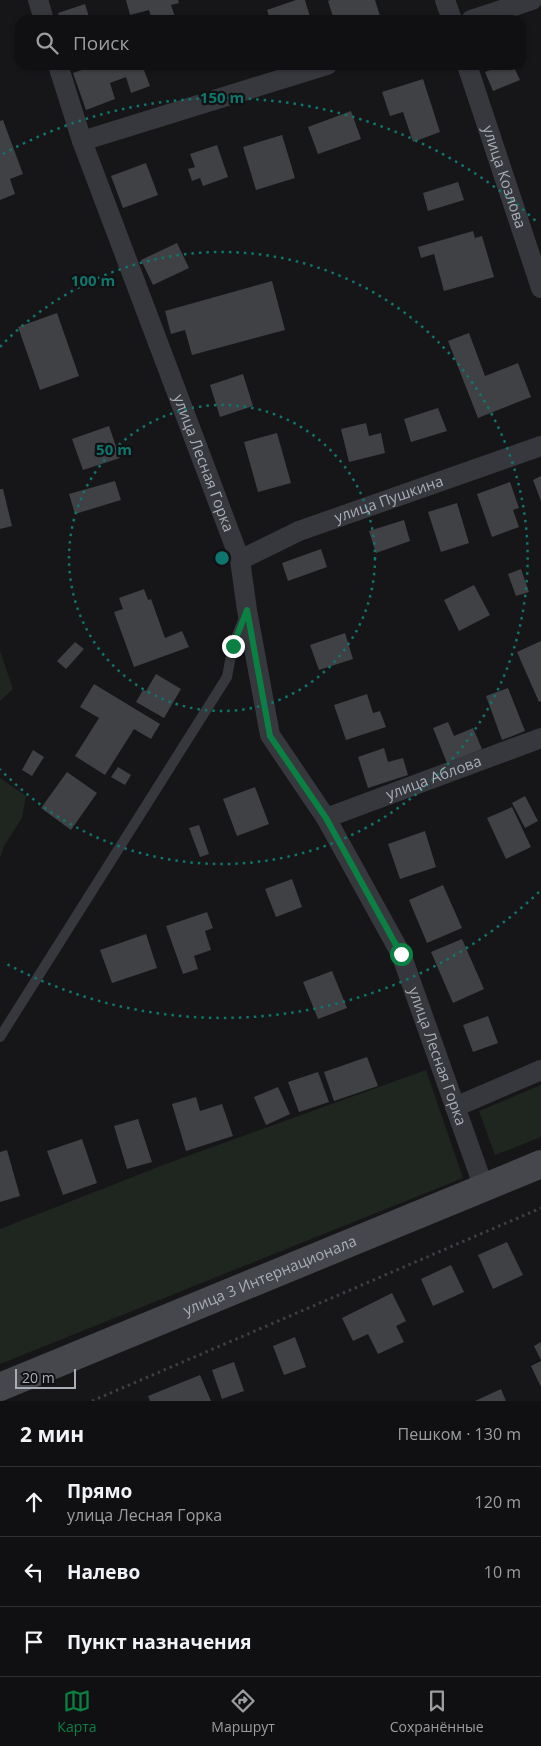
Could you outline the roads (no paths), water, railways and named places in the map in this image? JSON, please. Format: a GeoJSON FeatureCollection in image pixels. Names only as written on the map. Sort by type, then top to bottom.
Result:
{"type":"FeatureCollection","features":[{"type":"Feature","properties":{"kind":"main road","name":"улица 3 Интернационала"},"geometry":{"type":"LineString","coordinates":[[0,1387],[541,1164]]}},
{"type":"Feature","properties":{"kind":"street"},"geometry":{"type":"LineString","coordinates":[[38,0],[42,15]]}},
{"type":"Feature","properties":{"kind":"street"},"geometry":{"type":"LineString","coordinates":[[444,0],[450,15]]}},
{"type":"Feature","properties":{"kind":"street"},"geometry":{"type":"LineString","coordinates":[[486,15],[532,0]]}},
{"type":"Feature","properties":{"kind":"street","name":"улица Лесная Горка"},"geometry":{"type":"LineString","coordinates":[[60,70],[82,141],[240,560],[247,610],[270,736],[326,818],[401,954],[484,1188]]}},
{"type":"Feature","properties":{"kind":"street"},"geometry":{"type":"LineString","coordinates":[[82,141],[311,70]]}},
{"type":"Feature","properties":{"kind":"street","name":"улица Козлова"},"geometry":{"type":"LineString","coordinates":[[469,70],[541,288]]}},
{"type":"Feature","properties":{"kind":"street","name":"улица Пушкина"},"geometry":{"type":"LineString","coordinates":[[240,560],[299,531],[541,446]]}},
{"type":"Feature","properties":{"kind":"street","name":"улица Аблова"},"geometry":{"type":"LineString","coordinates":[[326,818],[541,738]]}},
{"type":"Feature","properties":{"kind":"street"},"geometry":{"type":"LineString","coordinates":[[455,1107],[541,1070]]}},
{"type":"Feature","properties":{"kind":"lane"},"geometry":{"type":"LineString","coordinates":[[0,1037],[227,677],[233,646],[247,610]]}}]}
